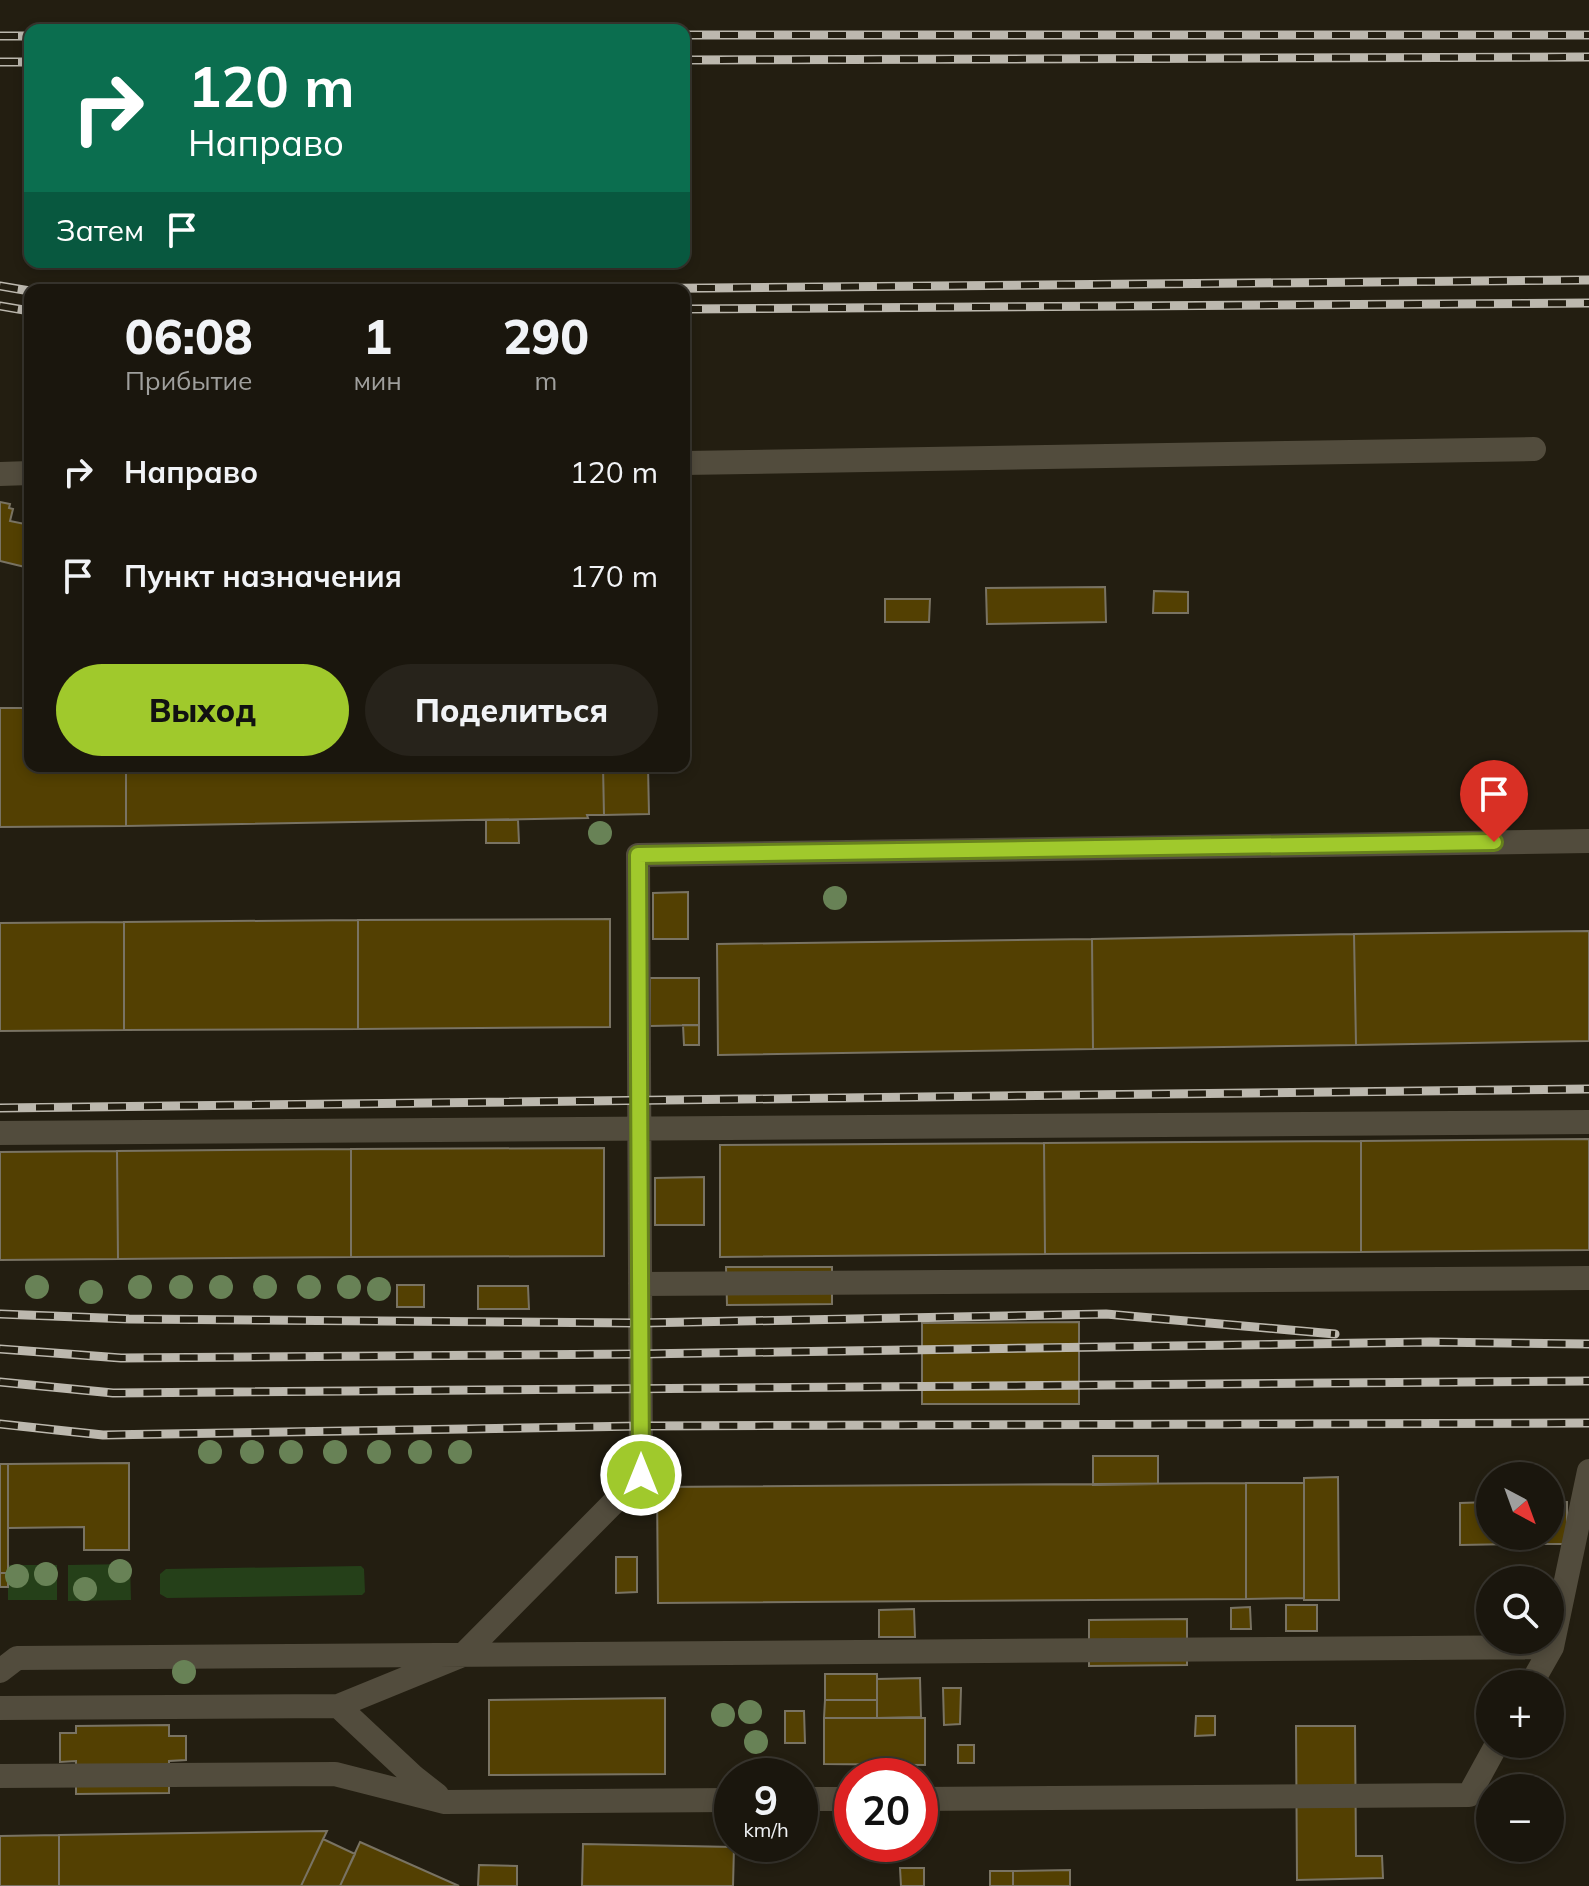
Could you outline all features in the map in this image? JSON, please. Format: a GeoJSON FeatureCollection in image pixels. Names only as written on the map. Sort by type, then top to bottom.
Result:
{"type":"FeatureCollection","features":[{"type":"Feature","properties":{"kind":"lane"},"geometry":{"type":"LineString","coordinates":[[690,463],[1534,449]]}},
{"type":"Feature","properties":{"kind":"lane"},"geometry":{"type":"LineString","coordinates":[[0,474],[24,473]]}},
{"type":"Feature","properties":{"kind":"lane"},"geometry":{"type":"LineString","coordinates":[[0,1708],[338,1706],[463,1655],[641,1475],[638,855],[1589,841]]}},
{"type":"Feature","properties":{"kind":"lane"},"geometry":{"type":"LineString","coordinates":[[0,1133],[1589,1122]]}},
{"type":"Feature","properties":{"kind":"lane"},"geometry":{"type":"LineString","coordinates":[[640,1284],[1589,1278]]}},
{"type":"Feature","properties":{"kind":"lane"},"geometry":{"type":"LineString","coordinates":[[1564,1590],[1589,1471]]}},
{"type":"Feature","properties":{"kind":"lane"},"geometry":{"type":"LineString","coordinates":[[0,1671],[17,1658],[1476,1648]]}},
{"type":"Feature","properties":{"kind":"lane"},"geometry":{"type":"LineString","coordinates":[[338,1706],[445,1802]]}},
{"type":"Feature","properties":{"kind":"lane"},"geometry":{"type":"LineString","coordinates":[[938,1799],[1469,1795],[1489,1758]]}},
{"type":"Feature","properties":{"kind":"lane"},"geometry":{"type":"LineString","coordinates":[[0,1776],[335,1774],[445,1802],[714,1800]]}},
{"type":"Feature","properties":{"kind":"green space"},"geometry":{"type":"Polygon","coordinates":[[[130,1564],[131,1600],[68,1601],[68,1565],[130,1564]]]}},
{"type":"Feature","properties":{"kind":"green space"},"geometry":{"type":"Polygon","coordinates":[[[8,1565],[57,1565],[57,1600],[8,1600],[8,1565]]]}},
{"type":"Feature","properties":{"kind":"green space"},"geometry":{"type":"Polygon","coordinates":[[[361,1566],[364,1569],[365,1592],[362,1595],[167,1598],[160,1594],[160,1574],[166,1569],[361,1566]]]}},
{"type":"Feature","properties":{"kind":"building"},"geometry":{"type":"Polygon","coordinates":[[[0,502],[10,504],[9,508],[13,509],[10,521],[24,524],[24,567],[0,561],[0,502]]]}},
{"type":"Feature","properties":{"kind":"building"},"geometry":{"type":"Polygon","coordinates":[[[1105,587],[1106,622],[987,624],[986,588],[1105,587]]]}},
{"type":"Feature","properties":{"kind":"building"},"geometry":{"type":"Polygon","coordinates":[[[1154,591],[1188,592],[1188,613],[1153,613],[1154,591]]]}},
{"type":"Feature","properties":{"kind":"building"},"geometry":{"type":"Polygon","coordinates":[[[885,599],[930,599],[929,622],[885,622],[885,599]]]}},
{"type":"Feature","properties":{"kind":"building"},"geometry":{"type":"Polygon","coordinates":[[[0,708],[24,708],[24,772],[126,772],[126,826],[0,827],[0,708]]]}},
{"type":"Feature","properties":{"kind":"building"},"geometry":{"type":"Polygon","coordinates":[[[126,772],[603,772],[604,815],[587,815],[588,818],[126,826],[126,772]]]}},
{"type":"Feature","properties":{"kind":"building"},"geometry":{"type":"Polygon","coordinates":[[[603,772],[648,772],[649,814],[604,815],[603,772]]]}},
{"type":"Feature","properties":{"kind":"building"},"geometry":{"type":"Polygon","coordinates":[[[486,820],[518,820],[519,843],[486,843],[486,820]]]}},
{"type":"Feature","properties":{"kind":"building"},"geometry":{"type":"Polygon","coordinates":[[[688,892],[688,939],[653,939],[653,893],[688,892]]]}},
{"type":"Feature","properties":{"kind":"building"},"geometry":{"type":"Polygon","coordinates":[[[610,919],[610,1027],[358,1029],[358,920],[610,919]]]}},
{"type":"Feature","properties":{"kind":"building"},"geometry":{"type":"Polygon","coordinates":[[[358,920],[358,1029],[124,1030],[124,922],[358,920]]]}},
{"type":"Feature","properties":{"kind":"building"},"geometry":{"type":"Polygon","coordinates":[[[124,922],[124,1030],[0,1031],[0,923],[124,922]]]}},
{"type":"Feature","properties":{"kind":"building"},"geometry":{"type":"Polygon","coordinates":[[[1589,931],[1589,1041],[1356,1045],[1354,934],[1589,931]]]}},
{"type":"Feature","properties":{"kind":"building"},"geometry":{"type":"Polygon","coordinates":[[[1354,934],[1356,1045],[1093,1049],[1092,939],[1354,934]]]}},
{"type":"Feature","properties":{"kind":"building"},"geometry":{"type":"Polygon","coordinates":[[[1092,939],[1093,1049],[718,1055],[717,944],[1092,939]]]}},
{"type":"Feature","properties":{"kind":"building"},"geometry":{"type":"Polygon","coordinates":[[[650,978],[699,978],[699,1025],[650,1026],[650,978]]]}},
{"type":"Feature","properties":{"kind":"building"},"geometry":{"type":"Polygon","coordinates":[[[683,1025],[699,1025],[699,1045],[684,1045],[683,1025]]]}},
{"type":"Feature","properties":{"kind":"building"},"geometry":{"type":"Polygon","coordinates":[[[1589,1139],[1589,1250],[1361,1252],[1361,1141],[1589,1139]]]}},
{"type":"Feature","properties":{"kind":"building"},"geometry":{"type":"Polygon","coordinates":[[[1361,1141],[1361,1252],[1045,1254],[1044,1143],[1361,1141]]]}},
{"type":"Feature","properties":{"kind":"building"},"geometry":{"type":"Polygon","coordinates":[[[1044,1143],[1045,1254],[720,1257],[720,1145],[1044,1143]]]}},
{"type":"Feature","properties":{"kind":"building"},"geometry":{"type":"Polygon","coordinates":[[[604,1148],[604,1256],[351,1257],[351,1149],[604,1148]]]}},
{"type":"Feature","properties":{"kind":"building"},"geometry":{"type":"Polygon","coordinates":[[[351,1149],[351,1257],[118,1259],[117,1151],[351,1149]]]}},
{"type":"Feature","properties":{"kind":"building"},"geometry":{"type":"Polygon","coordinates":[[[117,1151],[118,1259],[0,1260],[0,1152],[117,1151]]]}},
{"type":"Feature","properties":{"kind":"building"},"geometry":{"type":"Polygon","coordinates":[[[704,1177],[704,1225],[655,1225],[655,1178],[704,1177]]]}},
{"type":"Feature","properties":{"kind":"building"},"geometry":{"type":"Polygon","coordinates":[[[726,1267],[832,1267],[832,1304],[727,1305],[726,1267]]]}},
{"type":"Feature","properties":{"kind":"building"},"geometry":{"type":"Polygon","coordinates":[[[397,1285],[424,1285],[424,1307],[397,1307],[397,1285]]]}},
{"type":"Feature","properties":{"kind":"building"},"geometry":{"type":"Polygon","coordinates":[[[478,1286],[528,1286],[529,1309],[478,1309],[478,1286]]]}},
{"type":"Feature","properties":{"kind":"building"},"geometry":{"type":"Polygon","coordinates":[[[1079,1322],[1079,1404],[922,1404],[922,1323],[1079,1322]]]}},
{"type":"Feature","properties":{"kind":"building"},"geometry":{"type":"Polygon","coordinates":[[[1093,1456],[1158,1456],[1158,1484],[1093,1485],[1093,1456]]]}},
{"type":"Feature","properties":{"kind":"building"},"geometry":{"type":"Polygon","coordinates":[[[129,1463],[129,1550],[84,1550],[84,1527],[8,1528],[8,1464],[129,1463]]]}},
{"type":"Feature","properties":{"kind":"building"},"geometry":{"type":"Polygon","coordinates":[[[0,1464],[8,1464],[8,1573],[0,1573],[0,1464]]]}},
{"type":"Feature","properties":{"kind":"building"},"geometry":{"type":"Polygon","coordinates":[[[1338,1477],[1339,1600],[1304,1600],[1304,1478],[1338,1477]]]}},
{"type":"Feature","properties":{"kind":"building"},"geometry":{"type":"Polygon","coordinates":[[[1246,1483],[1246,1599],[658,1603],[657,1487],[1246,1483]]]}},
{"type":"Feature","properties":{"kind":"building"},"geometry":{"type":"Polygon","coordinates":[[[1246,1483],[1304,1483],[1304,1598],[1246,1599],[1246,1483]]]}},
{"type":"Feature","properties":{"kind":"building"},"geometry":{"type":"Polygon","coordinates":[[[1246,1483],[1304,1483],[1304,1598],[1246,1599],[1246,1483]]]}},
{"type":"Feature","properties":{"kind":"building"},"geometry":{"type":"Polygon","coordinates":[[[1476,1502],[1476,1545],[1460,1545],[1460,1503],[1476,1502]]]}},
{"type":"Feature","properties":{"kind":"building"},"geometry":{"type":"Polygon","coordinates":[[[1564,1502],[1567,1502],[1567,1544],[1564,1544],[1564,1502]]]}},
{"type":"Feature","properties":{"kind":"building"},"geometry":{"type":"Polygon","coordinates":[[[616,1557],[637,1557],[637,1592],[616,1593],[616,1557]]]}},
{"type":"Feature","properties":{"kind":"building"},"geometry":{"type":"Polygon","coordinates":[[[0,1573],[8,1573],[8,1587],[0,1587],[0,1573]]]}},
{"type":"Feature","properties":{"kind":"building"},"geometry":{"type":"Polygon","coordinates":[[[1286,1605],[1317,1605],[1317,1631],[1286,1631],[1286,1605]]]}},
{"type":"Feature","properties":{"kind":"building"},"geometry":{"type":"Polygon","coordinates":[[[1250,1607],[1251,1629],[1231,1629],[1231,1608],[1250,1607]]]}},
{"type":"Feature","properties":{"kind":"building"},"geometry":{"type":"Polygon","coordinates":[[[914,1609],[915,1637],[879,1637],[879,1610],[914,1609]]]}},
{"type":"Feature","properties":{"kind":"building"},"geometry":{"type":"Polygon","coordinates":[[[1187,1619],[1187,1665],[1089,1666],[1089,1620],[1187,1619]]]}},
{"type":"Feature","properties":{"kind":"building"},"geometry":{"type":"Polygon","coordinates":[[[825,1674],[877,1674],[877,1700],[825,1700],[825,1674]]]}},
{"type":"Feature","properties":{"kind":"building"},"geometry":{"type":"Polygon","coordinates":[[[920,1678],[921,1717],[877,1718],[877,1679],[920,1678]]]}},
{"type":"Feature","properties":{"kind":"building"},"geometry":{"type":"Polygon","coordinates":[[[943,1688],[961,1688],[960,1724],[944,1725],[943,1688]]]}},
{"type":"Feature","properties":{"kind":"building"},"geometry":{"type":"Polygon","coordinates":[[[665,1698],[665,1774],[489,1775],[489,1700],[665,1698]]]}},
{"type":"Feature","properties":{"kind":"building"},"geometry":{"type":"Polygon","coordinates":[[[825,1700],[877,1700],[877,1718],[824,1718],[825,1700]]]}},
{"type":"Feature","properties":{"kind":"building"},"geometry":{"type":"Polygon","coordinates":[[[785,1711],[804,1711],[805,1743],[785,1743],[785,1711]]]}},
{"type":"Feature","properties":{"kind":"building"},"geometry":{"type":"Polygon","coordinates":[[[1196,1716],[1215,1716],[1215,1735],[1195,1736],[1196,1716]]]}},
{"type":"Feature","properties":{"kind":"building"},"geometry":{"type":"Polygon","coordinates":[[[824,1718],[925,1718],[925,1758],[834,1758],[834,1764],[824,1764],[824,1718]]]}},
{"type":"Feature","properties":{"kind":"building"},"geometry":{"type":"Polygon","coordinates":[[[169,1725],[169,1736],[186,1736],[186,1760],[169,1761],[169,1793],[76,1794],[76,1761],[60,1762],[60,1733],[76,1733],[76,1726],[169,1725]]]}},
{"type":"Feature","properties":{"kind":"building"},"geometry":{"type":"Polygon","coordinates":[[[1296,1726],[1355,1726],[1356,1856],[1382,1856],[1383,1878],[1297,1880],[1296,1726]]]}},
{"type":"Feature","properties":{"kind":"building"},"geometry":{"type":"Polygon","coordinates":[[[958,1745],[974,1745],[974,1763],[958,1763],[958,1745]]]}},
{"type":"Feature","properties":{"kind":"building"},"geometry":{"type":"Polygon","coordinates":[[[327,1831],[301,1886],[59,1886],[59,1835],[327,1831]]]}},
{"type":"Feature","properties":{"kind":"building"},"geometry":{"type":"Polygon","coordinates":[[[59,1835],[59,1886],[0,1886],[0,1836],[59,1835]]]}},
{"type":"Feature","properties":{"kind":"building"},"geometry":{"type":"Polygon","coordinates":[[[323,1839],[355,1854],[340,1886],[301,1886],[323,1839]]]}},
{"type":"Feature","properties":{"kind":"building"},"geometry":{"type":"Polygon","coordinates":[[[360,1842],[459,1886],[340,1886],[360,1842]]]}},
{"type":"Feature","properties":{"kind":"building"},"geometry":{"type":"Polygon","coordinates":[[[583,1844],[714,1847],[714,1862],[734,1862],[733,1886],[582,1886],[583,1844]]]}},
{"type":"Feature","properties":{"kind":"building"},"geometry":{"type":"Polygon","coordinates":[[[479,1865],[517,1866],[517,1886],[478,1886],[479,1865]]]}},
{"type":"Feature","properties":{"kind":"building"},"geometry":{"type":"Polygon","coordinates":[[[900,1868],[924,1868],[924,1886],[901,1886],[900,1868]]]}},
{"type":"Feature","properties":{"kind":"building"},"geometry":{"type":"Polygon","coordinates":[[[1070,1870],[1070,1886],[1013,1886],[1013,1871],[1070,1870]]]}},
{"type":"Feature","properties":{"kind":"building"},"geometry":{"type":"Polygon","coordinates":[[[990,1871],[1013,1871],[1013,1886],[990,1886],[990,1871]]]}},
{"type":"Feature","properties":{"kind":"railway"},"geometry":{"type":"LineString","coordinates":[[690,35],[1589,35]]}},
{"type":"Feature","properties":{"kind":"railway"},"geometry":{"type":"LineString","coordinates":[[0,36],[24,36]]}},
{"type":"Feature","properties":{"kind":"railway"},"geometry":{"type":"LineString","coordinates":[[690,60],[1589,57]]}},
{"type":"Feature","properties":{"kind":"railway"},"geometry":{"type":"LineString","coordinates":[[0,62],[24,62]]}},
{"type":"Feature","properties":{"kind":"railway"},"geometry":{"type":"LineString","coordinates":[[690,288],[1589,280]]}},
{"type":"Feature","properties":{"kind":"railway"},"geometry":{"type":"LineString","coordinates":[[0,286],[24,290]]}},
{"type":"Feature","properties":{"kind":"railway"},"geometry":{"type":"LineString","coordinates":[[690,309],[1589,303]]}},
{"type":"Feature","properties":{"kind":"railway"},"geometry":{"type":"LineString","coordinates":[[0,306],[24,310]]}},
{"type":"Feature","properties":{"kind":"railway"},"geometry":{"type":"LineString","coordinates":[[0,1108],[1589,1089]]}},
{"type":"Feature","properties":{"kind":"railway"},"geometry":{"type":"LineString","coordinates":[[0,1314],[129,1319],[640,1323],[1106,1314],[1335,1334]]}},
{"type":"Feature","properties":{"kind":"railway"},"geometry":{"type":"LineString","coordinates":[[0,1349],[121,1358],[1430,1342],[1589,1344]]}},
{"type":"Feature","properties":{"kind":"railway"},"geometry":{"type":"LineString","coordinates":[[0,1382],[113,1393],[1589,1381]]}},
{"type":"Feature","properties":{"kind":"railway"},"geometry":{"type":"LineString","coordinates":[[0,1424],[103,1435],[640,1426],[1589,1423]]}},
{"type":"Feature","properties":{"kind":"route"},"geometry":{"type":"LineString","coordinates":[[641,1475],[638,855],[1494,842]]}}]}
